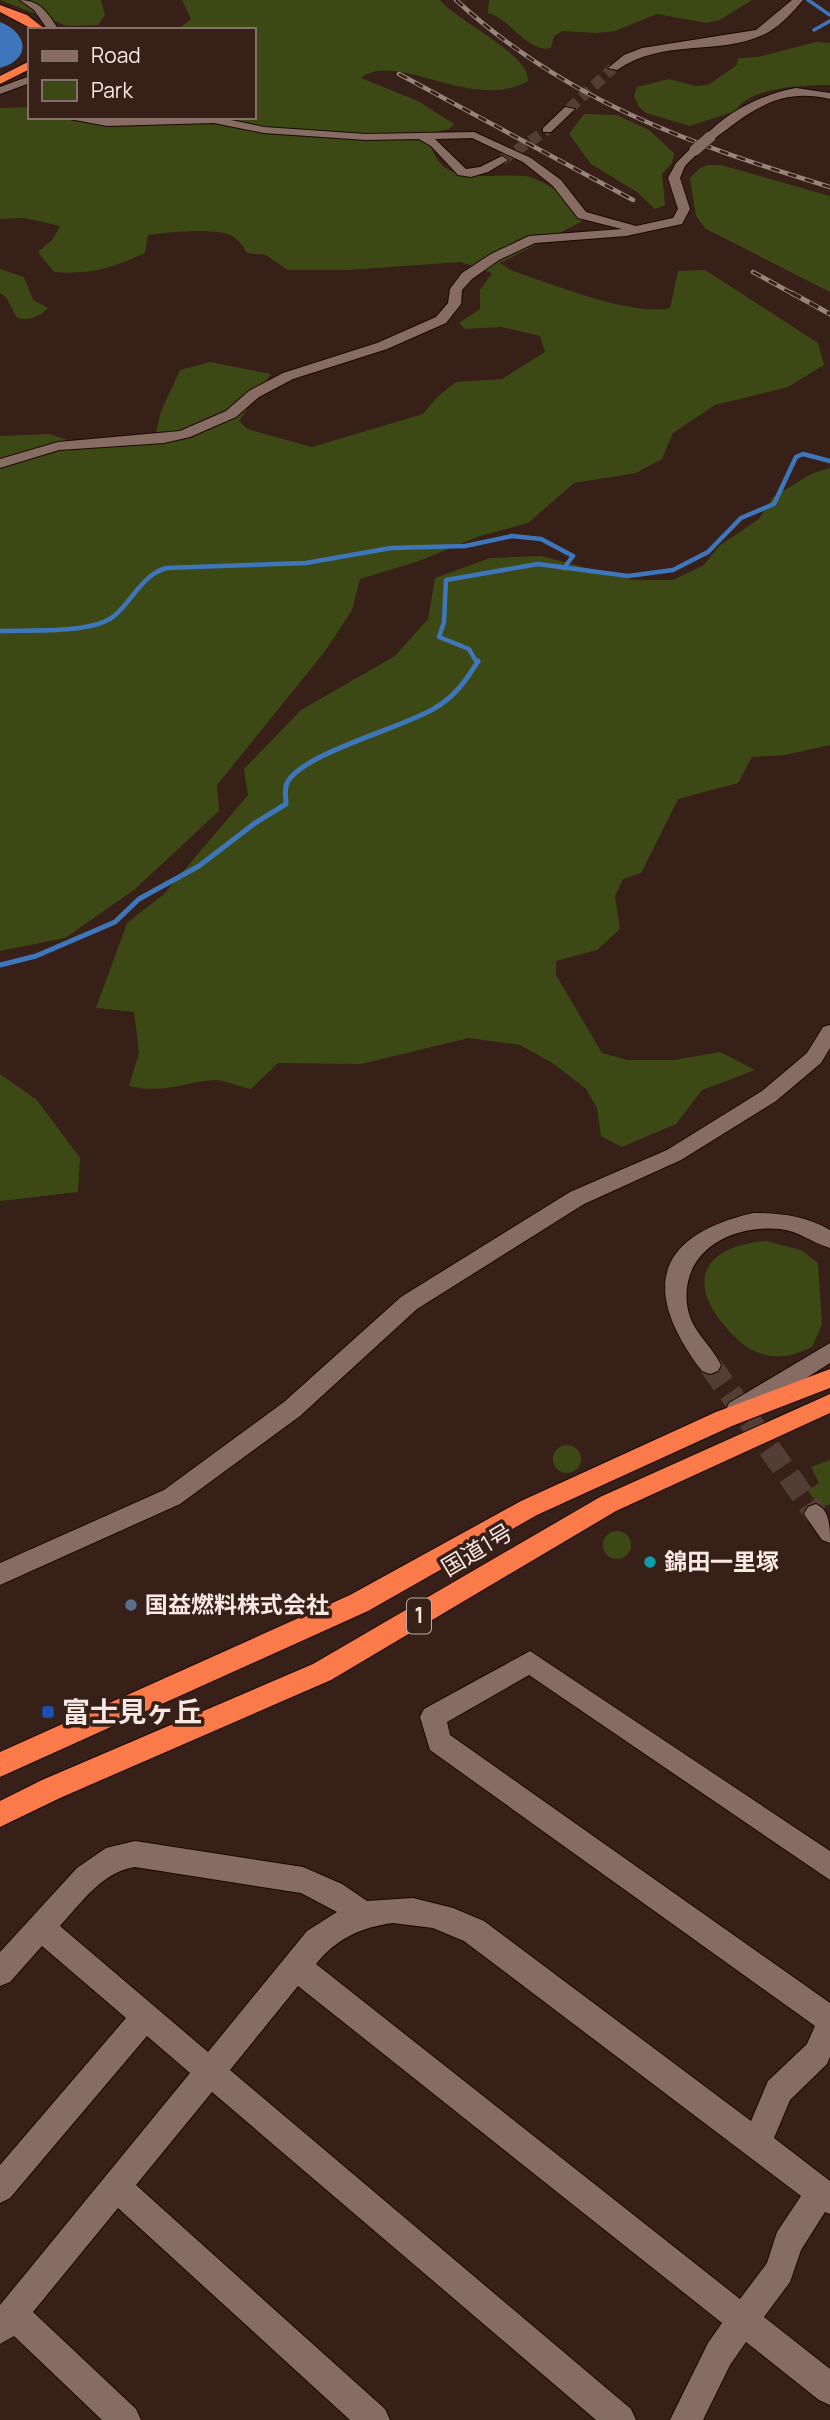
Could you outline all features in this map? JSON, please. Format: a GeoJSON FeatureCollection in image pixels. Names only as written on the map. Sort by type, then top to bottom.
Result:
{"type":"FeatureCollection","features":[{"type":"Feature","properties":{"kind":"highway"},"geometry":{"type":"LineString","coordinates":[[0,10],[31,28]]}},
{"type":"Feature","properties":{"kind":"highway"},"geometry":{"type":"LineString","coordinates":[[0,10],[23,17],[38,28]]}},
{"type":"Feature","properties":{"kind":"highway"},"geometry":{"type":"LineString","coordinates":[[0,83],[28,65]]}},
{"type":"Feature","properties":{"kind":"highway"},"geometry":{"type":"LineString","coordinates":[[0,83],[28,71]]}},
{"type":"Feature","properties":{"kind":"highway","name":"国道1号"},"geometry":{"type":"LineString","coordinates":[[0,1765],[359,1603],[529,1508],[724,1419],[830,1378]]}},
{"type":"Feature","properties":{"kind":"highway","name":"国道1号"},"geometry":{"type":"LineString","coordinates":[[0,1815],[51,1789],[322,1672],[608,1504],[830,1403]]}},
{"type":"Feature","properties":{"kind":"street"},"geometry":{"type":"LineString","coordinates":[[25,0],[46,15],[53,28]]}},
{"type":"Feature","properties":{"kind":"street"},"geometry":{"type":"LineString","coordinates":[[612,68],[623,60],[654,49],[764,30],[798,0]]}},
{"type":"Feature","properties":{"kind":"street"},"geometry":{"type":"LineString","coordinates":[[0,91],[28,80]]}},
{"type":"Feature","properties":{"kind":"street"},"geometry":{"type":"LineString","coordinates":[[0,464],[58,446],[164,439],[185,434],[231,414],[254,394],[288,376],[382,346],[441,320],[454,304],[456,289],[467,276],[495,257],[533,239],[669,225],[682,217],[684,209],[674,178],[680,165],[710,137],[745,110],[788,91],[830,96]]}},
{"type":"Feature","properties":{"kind":"street"},"geometry":{"type":"LineString","coordinates":[[547,130],[569,109]]}},
{"type":"Feature","properties":{"kind":"street"},"geometry":{"type":"LineString","coordinates":[[79,119],[107,123],[214,120],[278,132],[423,137],[466,134],[484,139],[527,160],[557,183],[582,215],[639,229]]}},
{"type":"Feature","properties":{"kind":"street"},"geometry":{"type":"LineString","coordinates":[[423,137],[437,143],[451,166],[462,172],[475,173],[502,160]]}},
{"type":"Feature","properties":{"kind":"street"},"geometry":{"type":"LineString","coordinates":[[0,1574],[172,1497],[292,1409],[409,1303],[577,1198],[674,1155],[769,1096],[814,1058],[830,1032]]}},
{"type":"Feature","properties":{"kind":"street"},"geometry":{"type":"LineString","coordinates":[[710,1365],[693,1342],[677,1311],[674,1284],[680,1264],[691,1250],[708,1235],[727,1226],[765,1219],[799,1225],[830,1240]]}},
{"type":"Feature","properties":{"kind":"street"},"geometry":{"type":"LineString","coordinates":[[724,1419],[830,1352]]}},
{"type":"Feature","properties":{"kind":"street"},"geometry":{"type":"LineString","coordinates":[[755,2142],[769,2119],[778,2091],[817,2054],[830,2022],[439,1742],[433,1717],[530,1662],[827,1858]]}},
{"type":"Feature","properties":{"kind":"street"},"geometry":{"type":"LineString","coordinates":[[0,1972],[102,1865],[116,1857],[135,1854],[303,1880],[332,1893],[363,1914]]}},
{"type":"Feature","properties":{"kind":"street"},"geometry":{"type":"LineString","coordinates":[[125,2420],[6,2321],[212,2073],[317,1941],[336,1925],[363,1914],[389,1909],[419,1910],[445,1917],[474,1931],[825,2195],[792,2235],[779,2271],[719,2354],[686,2420]]}},
{"type":"Feature","properties":{"kind":"street"},"geometry":{"type":"LineString","coordinates":[[41,1928],[620,2420]]}},
{"type":"Feature","properties":{"kind":"street"},"geometry":{"type":"LineString","coordinates":[[297,1967],[830,2389]]}},
{"type":"Feature","properties":{"kind":"street"},"geometry":{"type":"LineString","coordinates":[[0,2188],[144,2018]]}},
{"type":"Feature","properties":{"kind":"street"},"geometry":{"type":"LineString","coordinates":[[117,2188],[374,2420]]}},
{"type":"Feature","properties":{"kind":"green space"},"geometry":{"type":"Polygon","coordinates":[[[0,0],[101,0],[105,15],[98,25],[67,26],[0,0]]]}},
{"type":"Feature","properties":{"kind":"green space"},"geometry":{"type":"Polygon","coordinates":[[[182,0],[440,0],[506,49],[525,70],[528,81],[506,89],[483,90],[394,71],[376,71],[361,78],[418,101],[454,124],[449,129],[428,134],[433,152],[441,164],[452,171],[465,175],[532,178],[557,191],[586,212],[581,222],[500,263],[510,270],[591,297],[635,308],[654,309],[670,308],[678,271],[705,270],[818,343],[824,365],[788,387],[715,405],[673,433],[662,459],[636,473],[574,483],[528,523],[480,536],[419,561],[360,579],[352,610],[326,650],[217,785],[219,811],[134,890],[65,938],[0,951],[0,436],[50,434],[90,448],[155,436],[161,411],[180,370],[210,362],[271,374],[239,421],[247,429],[312,447],[423,414],[438,396],[456,382],[502,379],[545,352],[540,336],[501,327],[465,329],[459,323],[480,309],[480,290],[492,273],[461,262],[347,270],[288,270],[266,255],[247,253],[231,235],[188,231],[148,235],[145,253],[111,266],[91,271],[54,272],[38,252],[53,239],[60,226],[24,218],[0,219],[0,108],[28,107],[28,119],[256,119],[256,28],[180,28],[191,19],[182,0]]]}},
{"type":"Feature","properties":{"kind":"green space"},"geometry":{"type":"Polygon","coordinates":[[[489,0],[752,0],[720,20],[706,23],[657,14],[615,31],[562,31],[554,36],[551,48],[545,49],[529,43],[503,21],[488,13],[489,0]]]}},
{"type":"Feature","properties":{"kind":"green space"},"geometry":{"type":"Polygon","coordinates":[[[816,42],[830,43],[830,85],[764,92],[742,103],[736,111],[690,126],[646,113],[639,107],[634,96],[637,87],[669,79],[696,86],[708,85],[737,65],[738,58],[758,57],[816,42]]]}},
{"type":"Feature","properties":{"kind":"green space"},"geometry":{"type":"Polygon","coordinates":[[[584,114],[617,115],[649,130],[674,153],[672,163],[662,174],[665,205],[655,209],[637,192],[591,164],[569,134],[584,114]]]}},
{"type":"Feature","properties":{"kind":"green space"},"geometry":{"type":"Polygon","coordinates":[[[721,165],[830,196],[830,292],[706,229],[696,216],[690,178],[700,168],[721,165]]]}},
{"type":"Feature","properties":{"kind":"green space"},"geometry":{"type":"Polygon","coordinates":[[[0,269],[24,277],[33,300],[48,308],[34,318],[17,318],[6,297],[0,293],[0,269]]]}},
{"type":"Feature","properties":{"kind":"green space"},"geometry":{"type":"Polygon","coordinates":[[[830,468],[830,745],[785,755],[752,757],[738,783],[678,799],[641,873],[623,879],[615,896],[620,929],[597,950],[556,961],[556,975],[602,1053],[628,1060],[674,1060],[720,1052],[755,1070],[702,1090],[676,1124],[622,1147],[601,1136],[597,1108],[586,1089],[554,1064],[520,1045],[469,1038],[361,1064],[278,1063],[251,1089],[217,1080],[152,1089],[129,1086],[139,1053],[134,1012],[96,1008],[127,923],[164,894],[248,795],[244,769],[301,710],[395,656],[428,619],[435,578],[490,558],[541,556],[633,580],[673,580],[704,565],[719,546],[759,519],[773,497],[813,473],[830,468]]]}},
{"type":"Feature","properties":{"kind":"green space"},"geometry":{"type":"Polygon","coordinates":[[[0,1074],[37,1100],[80,1158],[78,1192],[0,1201],[0,1074]]]}},
{"type":"Feature","properties":{"kind":"green space"},"geometry":{"type":"Polygon","coordinates":[[[766,1241],[801,1250],[818,1263],[822,1324],[812,1347],[790,1355],[766,1355],[742,1343],[723,1324],[711,1307],[705,1291],[709,1266],[718,1256],[746,1244],[766,1241]]]}},
{"type":"Feature","properties":{"kind":"green space"},"geometry":{"type":"Polygon","coordinates":[[[567,1445],[577,1449],[581,1459],[577,1469],[567,1473],[557,1469],[553,1459],[557,1449],[567,1445]]]}},
{"type":"Feature","properties":{"kind":"green space"},"geometry":{"type":"Polygon","coordinates":[[[830,1460],[830,1505],[819,1506],[808,1491],[819,1483],[811,1467],[830,1460]]]}},
{"type":"Feature","properties":{"kind":"green space","name":"錦田一里塚"},"geometry":{"type":"Polygon","coordinates":[[[617,1531],[627,1535],[631,1545],[627,1555],[617,1559],[607,1555],[603,1545],[607,1535],[617,1531]]]}},
{"type":"Feature","properties":{"kind":"water"},"geometry":{"type":"Polygon","coordinates":[[[0,22],[16,33],[22,46],[17,59],[0,68],[0,22]]]}},
{"type":"Feature","properties":{"kind":"waterway"},"geometry":{"type":"LineString","coordinates":[[808,0],[830,15]]}},
{"type":"Feature","properties":{"kind":"waterway"},"geometry":{"type":"LineString","coordinates":[[814,30],[830,21]]}},
{"type":"Feature","properties":{"kind":"waterway"},"geometry":{"type":"LineString","coordinates":[[564,568],[628,576],[673,570],[708,552],[741,518],[774,504],[796,457],[803,454],[830,461]]}},
{"type":"Feature","properties":{"kind":"waterway"},"geometry":{"type":"LineString","coordinates":[[0,631],[60,630],[104,622],[114,616],[150,576],[166,568],[306,563],[391,548],[465,546],[512,536],[541,539],[573,556],[564,568]]}},
{"type":"Feature","properties":{"kind":"waterway"},"geometry":{"type":"LineString","coordinates":[[477,663],[469,649],[439,637],[444,622],[446,580],[538,564],[564,568]]}},
{"type":"Feature","properties":{"kind":"waterway"},"geometry":{"type":"LineString","coordinates":[[0,965],[36,956],[115,922],[139,899],[199,866],[255,823],[286,804],[286,785],[296,772],[332,751],[435,708],[459,688],[477,663]]}},
{"type":"Feature","properties":{"kind":"tunnel"},"geometry":{"type":"LineString","coordinates":[[569,109],[613,68]]}},
{"type":"Feature","properties":{"kind":"tunnel"},"geometry":{"type":"LineString","coordinates":[[502,160],[547,130]]}},
{"type":"Feature","properties":{"kind":"tunnel"},"geometry":{"type":"LineString","coordinates":[[710,1365],[816,1514]]}},
{"type":"Feature","properties":{"kind":"railway"},"geometry":{"type":"LineString","coordinates":[[456,0],[541,66],[586,92],[679,136],[830,187]]}},
{"type":"Feature","properties":{"kind":"railway"},"geometry":{"type":"LineString","coordinates":[[399,74],[633,200]]}},
{"type":"Feature","properties":{"kind":"railway"},"geometry":{"type":"LineString","coordinates":[[753,272],[795,295]]}},
{"type":"Feature","properties":{"kind":"railway"},"geometry":{"type":"LineString","coordinates":[[792,293],[830,314]]}},
{"type":"Feature","properties":{"kind":"place","name":"錦田一里塚"},"geometry":{"type":"Point","coordinates":[650,1562]}},
{"type":"Feature","properties":{"kind":"place","name":"国益燃料株式会社"},"geometry":{"type":"Point","coordinates":[131,1605]}},
{"type":"Feature","properties":{"kind":"place","name":"富士見ヶ丘"},"geometry":{"type":"Point","coordinates":[48,1712]}}]}
